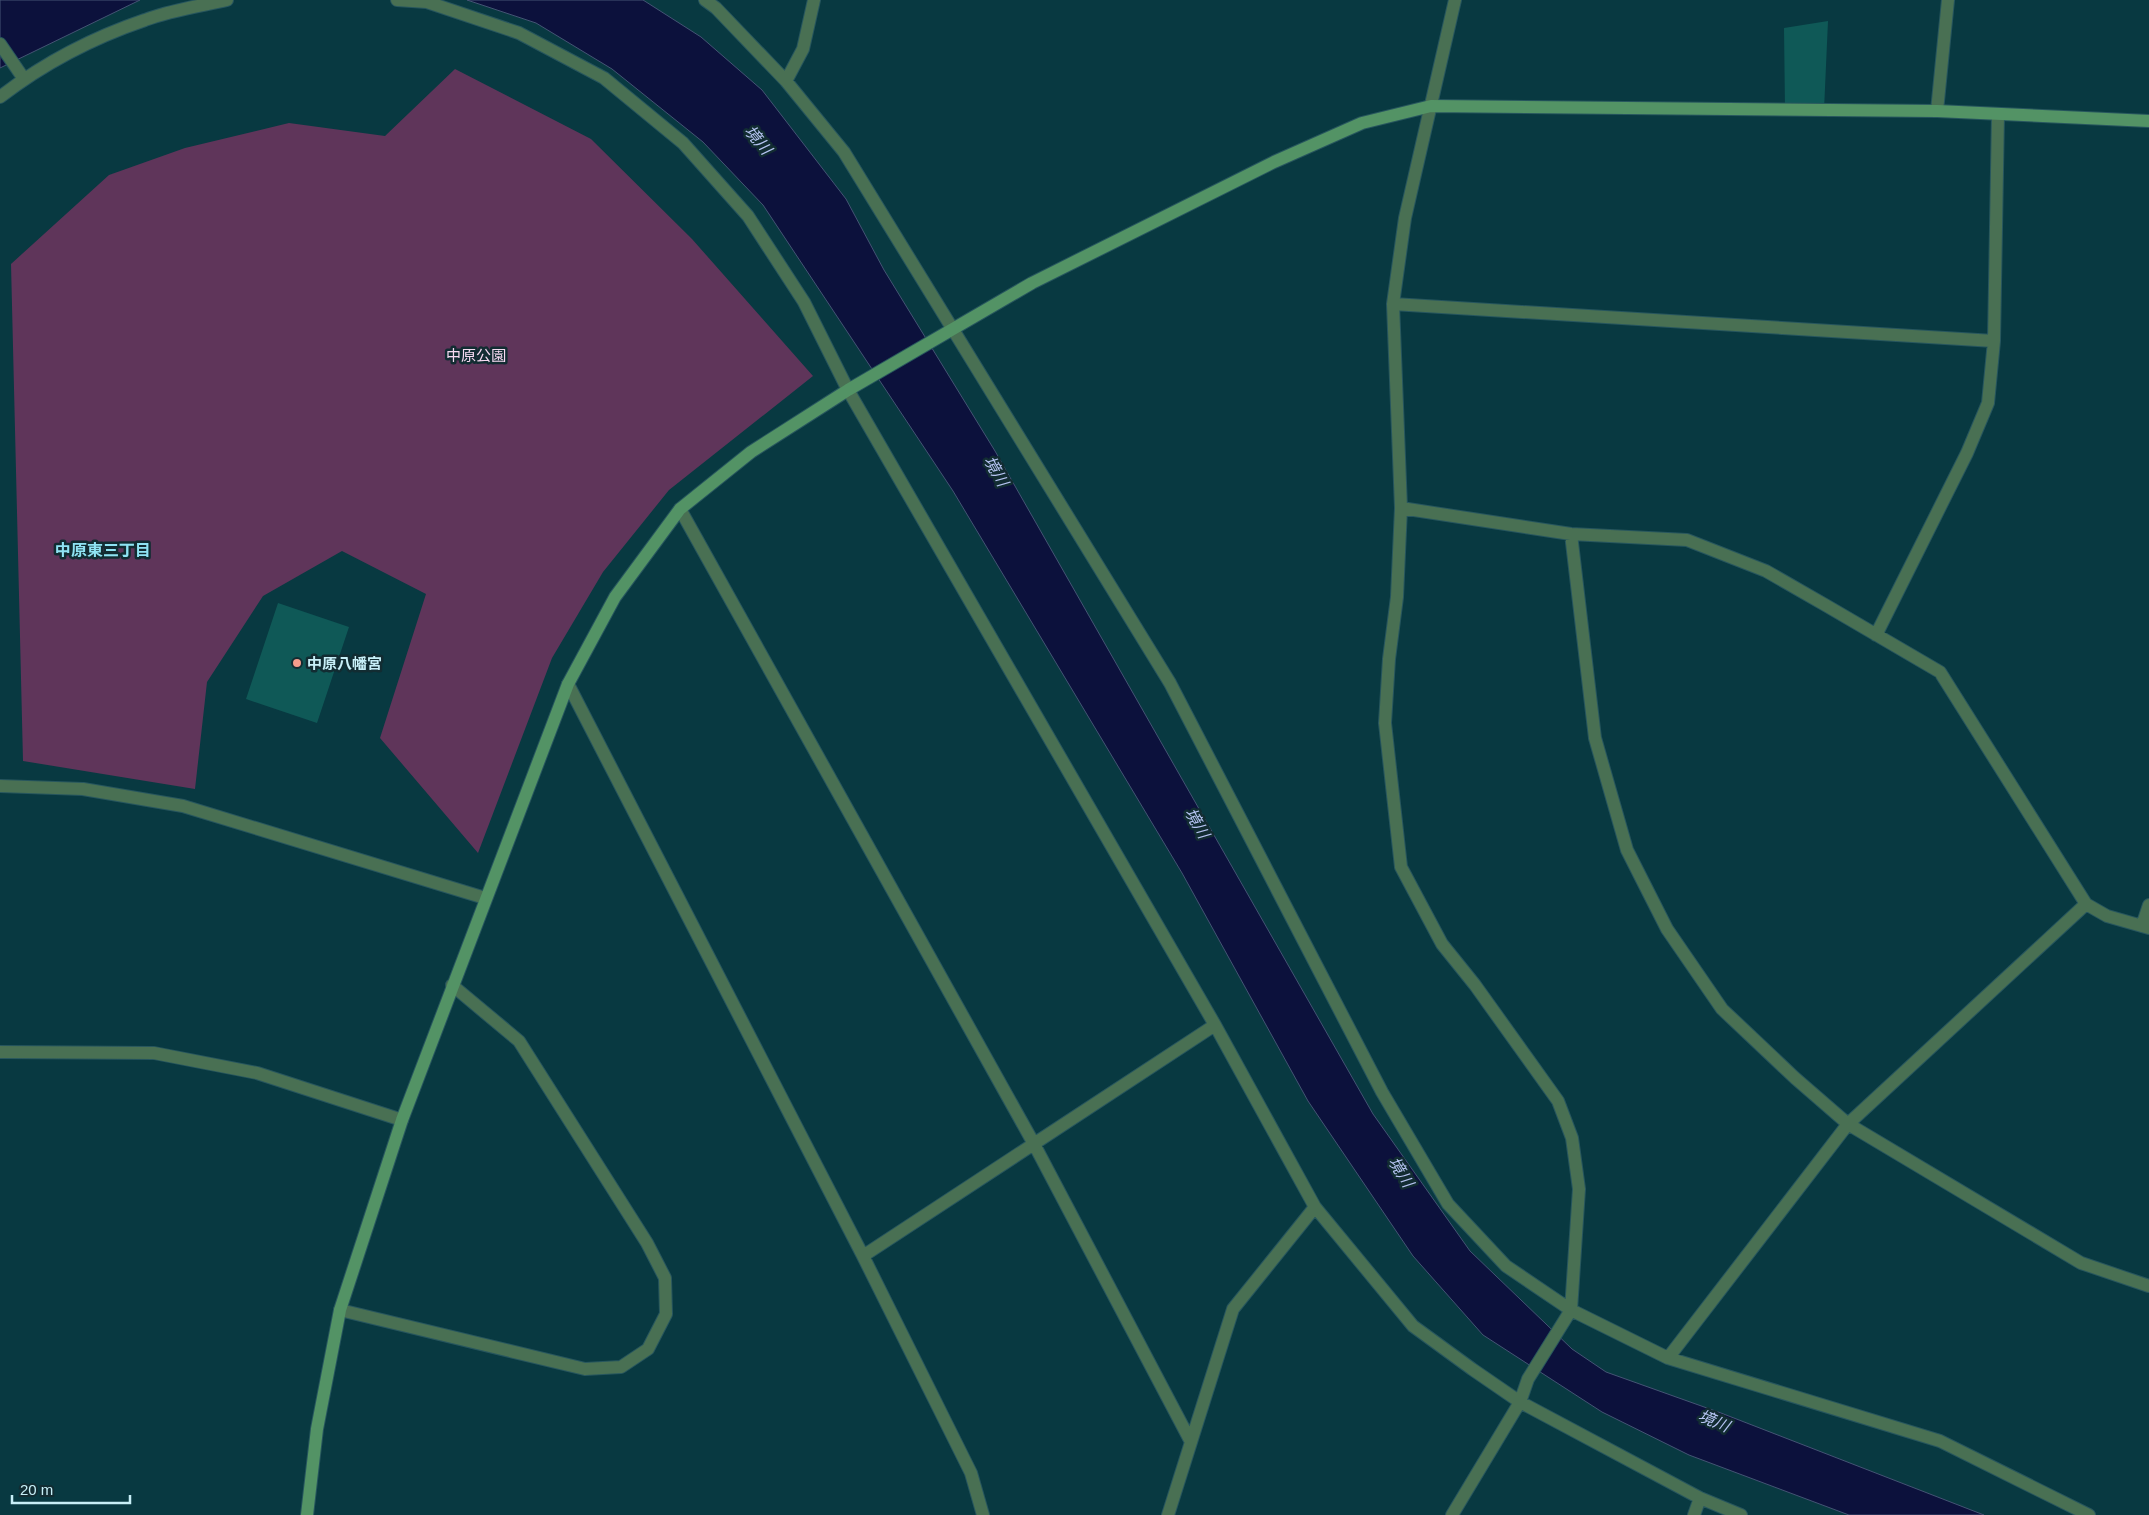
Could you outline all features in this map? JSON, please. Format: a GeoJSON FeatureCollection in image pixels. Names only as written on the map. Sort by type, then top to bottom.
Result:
{"type":"FeatureCollection","features":[{"type":"Feature","properties":{"kind":"street"},"geometry":{"type":"LineString","coordinates":[[0,98],[20,74],[79,46],[146,19],[227,0]]}},
{"type":"Feature","properties":{"kind":"street"},"geometry":{"type":"LineString","coordinates":[[397,0],[427,2],[519,34],[604,78],[683,143],[748,216],[804,302],[848,390],[1216,1025],[1315,1208],[1413,1326],[1520,1402],[1700,1498],[1741,1515]]}},
{"type":"Feature","properties":{"kind":"street"},"geometry":{"type":"LineString","coordinates":[[705,0],[716,8],[786,81],[844,152],[1170,683],[1382,1092],[1448,1204],[1506,1266],[1571,1310],[1668,1358],[1940,1441],[2089,1515]]}},
{"type":"Feature","properties":{"kind":"street"},"geometry":{"type":"LineString","coordinates":[[786,81],[803,49],[814,0]]}},
{"type":"Feature","properties":{"kind":"street"},"geometry":{"type":"LineString","coordinates":[[1452,1515],[1520,1402],[1528,1380],[1571,1310],[1579,1189],[1572,1138],[1558,1101],[1475,984],[1442,944],[1401,867],[1385,724],[1389,659],[1397,597],[1401,508],[1393,304],[1405,218],[1455,0]]}},
{"type":"Feature","properties":{"kind":"street"},"geometry":{"type":"LineString","coordinates":[[1937,111],[1948,0]]}},
{"type":"Feature","properties":{"kind":"street"},"geometry":{"type":"LineString","coordinates":[[0,44],[20,74]]}},
{"type":"Feature","properties":{"kind":"street"},"geometry":{"type":"LineString","coordinates":[[307,1515],[317,1429],[340,1310],[402,1120],[568,684],[615,597],[680,509],[751,452],[861,382],[953,331],[1032,283],[1274,162],[1362,123],[1431,106],[1937,111],[2149,121]]}},
{"type":"Feature","properties":{"kind":"street"},"geometry":{"type":"LineString","coordinates":[[1876,635],[1967,453],[1988,403],[1994,341],[1998,114]]}},
{"type":"Feature","properties":{"kind":"street"},"geometry":{"type":"LineString","coordinates":[[1393,304],[1994,341]]}},
{"type":"Feature","properties":{"kind":"street"},"geometry":{"type":"LineString","coordinates":[[1401,508],[1571,534],[1687,540],[1766,571],[1940,672],[2086,904],[2107,916],[2145,927],[2149,906]]}},
{"type":"Feature","properties":{"kind":"street"},"geometry":{"type":"LineString","coordinates":[[680,509],[1034,1144],[1191,1442]]}},
{"type":"Feature","properties":{"kind":"street"},"geometry":{"type":"LineString","coordinates":[[1571,534],[1595,738],[1627,850],[1667,929],[1722,1009],[1795,1078],[1848,1124],[2081,1263],[2149,1286]]}},
{"type":"Feature","properties":{"kind":"street"},"geometry":{"type":"LineString","coordinates":[[568,684],[863,1256],[971,1472],[983,1515]]}},
{"type":"Feature","properties":{"kind":"street"},"geometry":{"type":"LineString","coordinates":[[0,786],[82,789],[183,806],[485,898]]}},
{"type":"Feature","properties":{"kind":"street"},"geometry":{"type":"LineString","coordinates":[[1668,1358],[1848,1124],[2086,904]]}},
{"type":"Feature","properties":{"kind":"street"},"geometry":{"type":"LineString","coordinates":[[340,1310],[585,1369],[621,1366],[648,1349],[666,1314],[665,1278],[647,1243],[519,1041],[452,985]]}},
{"type":"Feature","properties":{"kind":"street"},"geometry":{"type":"LineString","coordinates":[[863,1256],[1216,1025]]}},
{"type":"Feature","properties":{"kind":"street"},"geometry":{"type":"LineString","coordinates":[[0,1052],[154,1052],[257,1073],[402,1120]]}},
{"type":"Feature","properties":{"kind":"street"},"geometry":{"type":"LineString","coordinates":[[1168,1515],[1233,1309],[1315,1208]]}},
{"type":"Feature","properties":{"kind":"street"},"geometry":{"type":"LineString","coordinates":[[1694,1515],[1700,1498]]}},
{"type":"Feature","properties":{"kind":"green space","name":"中原公園"},"geometry":{"type":"Polygon","coordinates":[[[455,69],[591,139],[692,239],[813,376],[669,490],[603,572],[552,658],[478,853],[380,738],[426,594],[342,551],[263,596],[207,682],[195,789],[23,761],[11,264],[109,175],[185,148],[289,123],[385,136],[455,69]]]}},
{"type":"Feature","properties":{"kind":"water"},"geometry":{"type":"Polygon","coordinates":[[[0,0],[140,0],[0,68],[0,0]]]}},
{"type":"Feature","properties":{"kind":"water","name":"境川"},"geometry":{"type":"Polygon","coordinates":[[[467,0],[643,0],[701,37],[762,90],[846,199],[884,270],[995,451],[1373,1114],[1470,1251],[1572,1349],[1606,1372],[1721,1413],[1984,1515],[1849,1515],[1689,1455],[1602,1412],[1483,1335],[1413,1256],[1308,1101],[1182,873],[953,491],[763,205],[703,142],[612,69],[536,23],[467,0]]]}},
{"type":"Feature","properties":{"kind":"building"},"geometry":{"type":"Polygon","coordinates":[[[1828,21],[1824,110],[1785,110],[1784,28],[1828,21]]]}},
{"type":"Feature","properties":{"kind":"building","name":"中原八幡宮"},"geometry":{"type":"Polygon","coordinates":[[[278,603],[349,627],[317,723],[246,699],[278,603]]]}},
{"type":"Feature","properties":{"kind":"place","name":"中原八幡宮"},"geometry":{"type":"Point","coordinates":[297,663]}},
{"type":"Feature","properties":{"kind":"district","name":"中原東三丁目"},"geometry":{"type":"Point","coordinates":[103,550]}}]}
